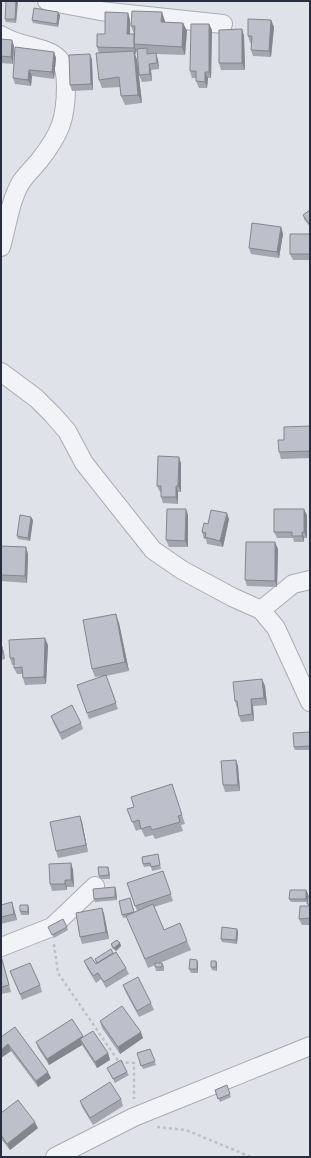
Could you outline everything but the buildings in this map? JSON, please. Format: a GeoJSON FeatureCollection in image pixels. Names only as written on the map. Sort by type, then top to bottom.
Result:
{"type":"FeatureCollection","features":[{"type":"Feature","properties":{"kind":"street"},"geometry":{"type":"LineString","coordinates":[[46,1],[100,11],[224,24]]}},
{"type":"Feature","properties":{"kind":"street"},"geometry":{"type":"LineString","coordinates":[[1,36],[10,42],[56,56],[63,63],[66,78],[66,100],[60,130],[52,144],[21,182],[12,204],[1,246]]}},
{"type":"Feature","properties":{"kind":"street"},"geometry":{"type":"LineString","coordinates":[[1,372],[36,398],[53,415],[67,432],[84,463],[153,550],[182,570],[232,597],[261,610],[276,628],[310,702]]}},
{"type":"Feature","properties":{"kind":"street"},"geometry":{"type":"LineString","coordinates":[[261,610],[293,584],[310,580]]}},
{"type":"Feature","properties":{"kind":"street"},"geometry":{"type":"LineString","coordinates":[[1,947],[52,927],[95,886]]}},
{"type":"Feature","properties":{"kind":"street"},"geometry":{"type":"LineString","coordinates":[[55,1157],[134,1117],[310,1046]]}},
{"type":"Feature","properties":{"kind":"path"},"geometry":{"type":"LineString","coordinates":[[52,927],[58,974],[119,1062],[134,1063],[134,1117],[157,1126],[186,1130],[251,1157]]}}]}
